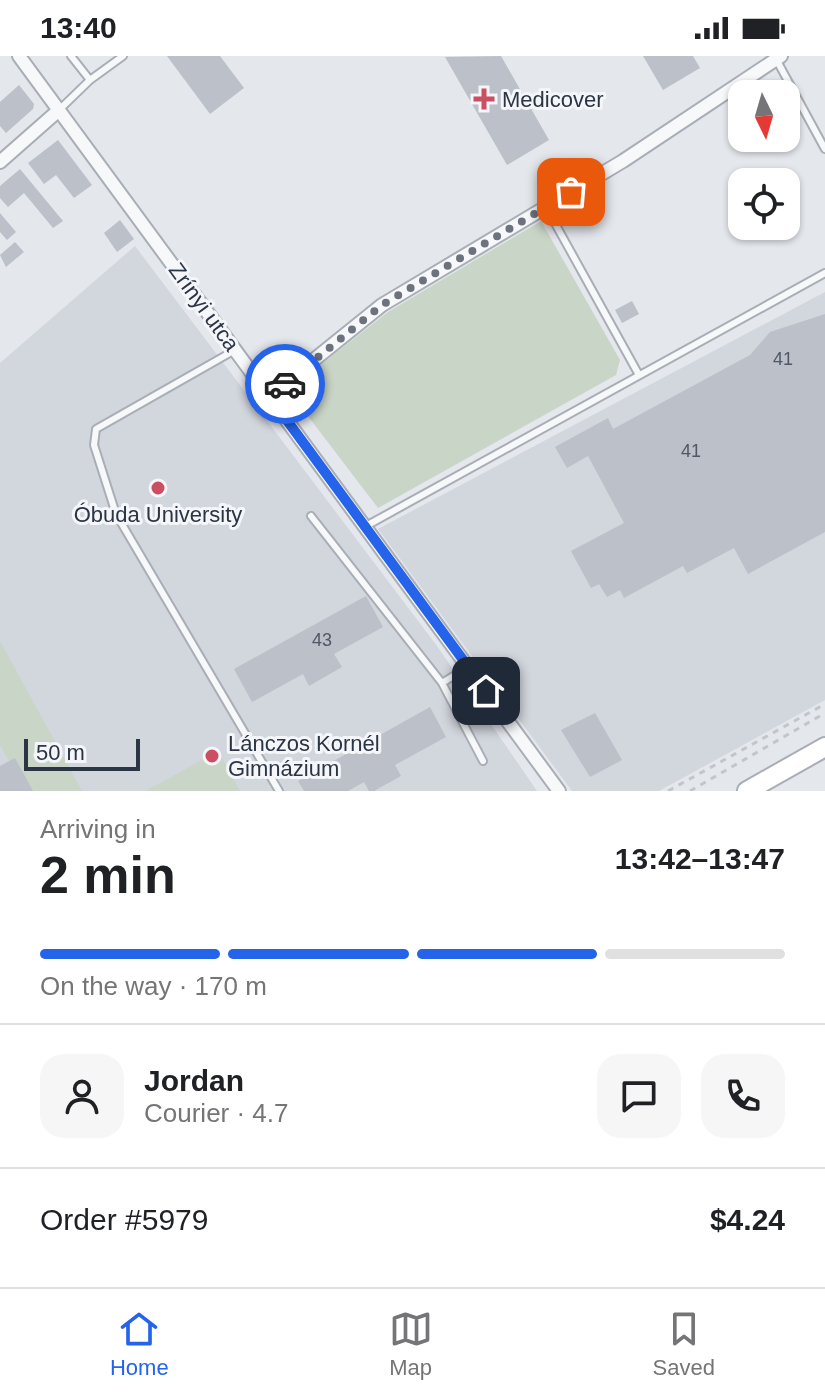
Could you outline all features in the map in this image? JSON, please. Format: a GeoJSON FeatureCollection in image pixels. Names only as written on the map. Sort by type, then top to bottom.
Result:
{"type":"FeatureCollection","features":[{"type":"Feature","properties":{"kind":"main road"},"geometry":{"type":"LineString","coordinates":[[747,791],[825,747]]}},
{"type":"Feature","properties":{"kind":"street","name":"Zrínyi utca"},"geometry":{"type":"LineString","coordinates":[[19,56],[559,791]]}},
{"type":"Feature","properties":{"kind":"street"},"geometry":{"type":"LineString","coordinates":[[269,396],[382,305],[659,139],[778,58]]}},
{"type":"Feature","properties":{"kind":"street"},"geometry":{"type":"LineString","coordinates":[[0,162],[59,110]]}},
{"type":"Feature","properties":{"kind":"lane"},"geometry":{"type":"LineString","coordinates":[[71,56],[90,80]]}},
{"type":"Feature","properties":{"kind":"lane"},"geometry":{"type":"LineString","coordinates":[[59,110],[90,80],[123,56]]}},
{"type":"Feature","properties":{"kind":"lane"},"geometry":{"type":"LineString","coordinates":[[778,58],[825,149]]}},
{"type":"Feature","properties":{"kind":"lane"},"geometry":{"type":"LineString","coordinates":[[546,207],[639,375]]}},
{"type":"Feature","properties":{"kind":"lane"},"geometry":{"type":"LineString","coordinates":[[366,526],[825,273]]}},
{"type":"Feature","properties":{"kind":"lane"},"geometry":{"type":"LineString","coordinates":[[235,350],[96,429],[94,445],[116,514],[279,791]]}},
{"type":"Feature","properties":{"kind":"lane"},"geometry":{"type":"LineString","coordinates":[[311,516],[442,683],[483,761]]}},
{"type":"Feature","properties":{"kind":"lane"},"geometry":{"type":"LineString","coordinates":[[442,683],[468,667]]}},
{"type":"Feature","properties":{"kind":"path"},"geometry":{"type":"LineString","coordinates":[[668,791],[825,704]]}},
{"type":"Feature","properties":{"kind":"path"},"geometry":{"type":"LineString","coordinates":[[690,791],[825,713]]}},
{"type":"Feature","properties":{"kind":"shaded area","name":"Óbuda University"},"geometry":{"type":"Polygon","coordinates":[[[135,246],[437,646],[537,791],[0,791],[0,363],[135,246]]]}},
{"type":"Feature","properties":{"kind":"shaded area"},"geometry":{"type":"Polygon","coordinates":[[[825,292],[825,700],[659,791],[572,791],[378,529],[825,292]]]}},
{"type":"Feature","properties":{"kind":"green space"},"geometry":{"type":"Polygon","coordinates":[[[541,221],[620,360],[616,375],[378,508],[298,403],[301,380],[388,312],[541,221]]]}},
{"type":"Feature","properties":{"kind":"green space"},"geometry":{"type":"Polygon","coordinates":[[[0,641],[82,791],[26,791],[0,745],[0,641]]]}},
{"type":"Feature","properties":{"kind":"green space"},"geometry":{"type":"Polygon","coordinates":[[[218,751],[240,791],[146,791],[218,751]]]}},
{"type":"Feature","properties":{"kind":"building"},"geometry":{"type":"Polygon","coordinates":[[[167,56],[220,56],[244,88],[210,114],[167,56]]]}},
{"type":"Feature","properties":{"kind":"building"},"geometry":{"type":"Polygon","coordinates":[[[501,56],[549,140],[507,165],[445,57],[501,56]]]}},
{"type":"Feature","properties":{"kind":"building"},"geometry":{"type":"Polygon","coordinates":[[[643,56],[693,56],[700,68],[663,90],[643,56]]]}},
{"type":"Feature","properties":{"kind":"building"},"geometry":{"type":"Polygon","coordinates":[[[19,85],[34,104],[33,109],[6,133],[0,126],[0,102],[19,85]]]}},
{"type":"Feature","properties":{"kind":"building"},"geometry":{"type":"Polygon","coordinates":[[[58,140],[92,185],[74,198],[56,175],[44,184],[28,163],[58,140]]]}},
{"type":"Feature","properties":{"kind":"building"},"geometry":{"type":"Polygon","coordinates":[[[20,169],[63,221],[53,228],[24,193],[8,207],[0,198],[0,186],[20,169]]]}},
{"type":"Feature","properties":{"kind":"building"},"geometry":{"type":"Polygon","coordinates":[[[0,213],[16,232],[7,240],[0,232],[0,213]]]}},
{"type":"Feature","properties":{"kind":"building"},"geometry":{"type":"Polygon","coordinates":[[[120,220],[134,239],[117,252],[104,233],[120,220]]]}},
{"type":"Feature","properties":{"kind":"building"},"geometry":{"type":"Polygon","coordinates":[[[15,242],[24,252],[6,267],[0,255],[15,242]]]}},
{"type":"Feature","properties":{"kind":"building"},"geometry":{"type":"Polygon","coordinates":[[[632,301],[639,314],[622,323],[615,310],[632,301]]]}},
{"type":"Feature","properties":{"kind":"building"},"geometry":{"type":"Polygon","coordinates":[[[825,314],[825,532],[748,574],[734,548],[687,573],[683,566],[624,598],[620,590],[607,597],[599,584],[591,588],[571,551],[624,523],[588,456],[567,468],[555,447],[608,418],[613,429],[750,355],[770,332],[825,314]]]}},
{"type":"Feature","properties":{"kind":"building"},"geometry":{"type":"Polygon","coordinates":[[[366,596],[383,627],[334,654],[342,667],[309,686],[303,674],[252,702],[234,669],[366,596]]]}},
{"type":"Feature","properties":{"kind":"building"},"geometry":{"type":"Polygon","coordinates":[[[430,707],[446,737],[395,765],[401,776],[374,791],[369,791],[364,782],[348,791],[304,791],[298,781],[430,707]]]}},
{"type":"Feature","properties":{"kind":"building"},"geometry":{"type":"Polygon","coordinates":[[[595,713],[622,760],[590,777],[561,730],[595,713]]]}},
{"type":"Feature","properties":{"kind":"building"},"geometry":{"type":"Polygon","coordinates":[[[15,758],[33,791],[0,791],[0,766],[15,758]]]}},
{"type":"Feature","properties":{"kind":"way so far"},"geometry":{"type":"LineString","coordinates":[[285,384],[382,305],[571,192]]}},
{"type":"Feature","properties":{"kind":"place","name":"Medicover"},"geometry":{"type":"Point","coordinates":[484,99]}},
{"type":"Feature","properties":{"kind":"place","name":"Óbuda University"},"geometry":{"type":"Point","coordinates":[158,488]}},
{"type":"Feature","properties":{"kind":"place","name":"Lánczos Kornél Gimnázium"},"geometry":{"type":"Point","coordinates":[212,756]}},
{"type":"Feature","properties":{"kind":"route"},"geometry":{"type":"LineString","coordinates":[[285,384],[269,396],[486,691]]}}]}
